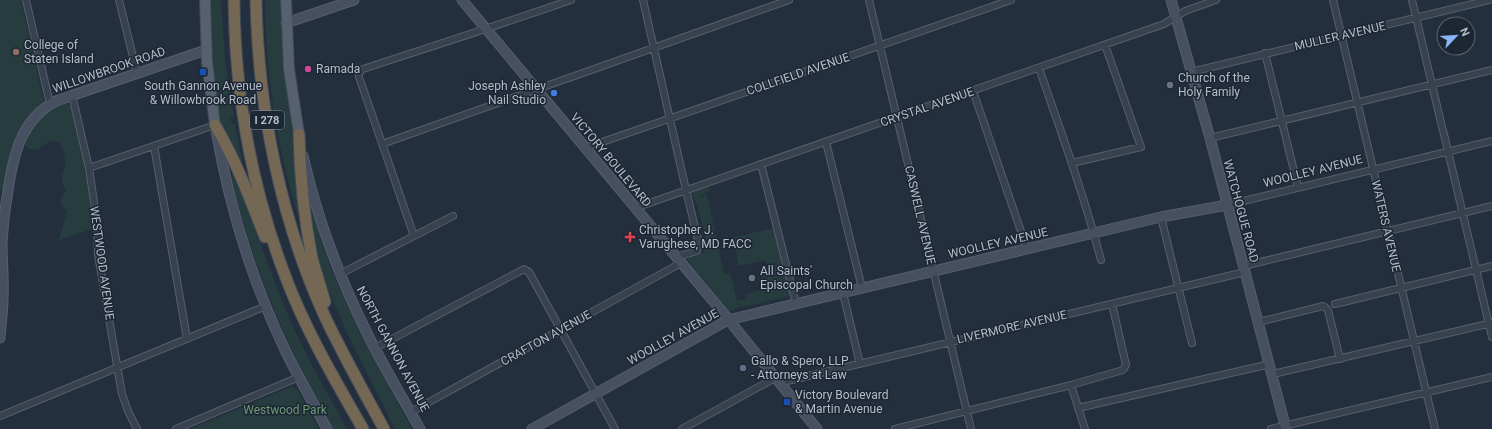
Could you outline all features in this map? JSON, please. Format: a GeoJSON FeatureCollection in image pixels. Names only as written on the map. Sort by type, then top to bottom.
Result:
{"type":"FeatureCollection","features":[{"type":"Feature","properties":{"kind":"highway","name":"I 278"},"geometry":{"type":"LineString","coordinates":[[234,0],[237,61],[246,130],[263,209],[286,278],[312,335],[363,429]]}},
{"type":"Feature","properties":{"kind":"highway","name":"I 278"},"geometry":{"type":"LineString","coordinates":[[256,0],[262,89],[276,167],[300,254],[334,334],[384,429]]}},
{"type":"Feature","properties":{"kind":"highway"},"geometry":{"type":"LineString","coordinates":[[215,124],[226,144],[244,184],[272,258],[286,278]]}},
{"type":"Feature","properties":{"kind":"highway"},"geometry":{"type":"LineString","coordinates":[[299,134],[300,169],[311,249],[334,334]]}},
{"type":"Feature","properties":{"kind":"main road"},"geometry":{"type":"LineString","coordinates":[[205,0],[206,50],[215,124]]}},
{"type":"Feature","properties":{"kind":"main road","name":"NORTH GANNON AVENUE"},"geometry":{"type":"LineString","coordinates":[[286,0],[289,69],[299,134]]}},
{"type":"Feature","properties":{"kind":"street"},"geometry":{"type":"LineString","coordinates":[[26,0],[50,104]]}},
{"type":"Feature","properties":{"kind":"street"},"geometry":{"type":"LineString","coordinates":[[120,0],[137,73]]}},
{"type":"Feature","properties":{"kind":"street"},"geometry":{"type":"LineString","coordinates":[[286,23],[342,2],[354,0]]}},
{"type":"Feature","properties":{"kind":"street","name":"VICTORY BOULEVARD"},"geometry":{"type":"LineString","coordinates":[[462,0],[817,429]]}},
{"type":"Feature","properties":{"kind":"street"},"geometry":{"type":"LineString","coordinates":[[414,236],[359,78],[359,73],[364,69],[502,25],[571,0]]}},
{"type":"Feature","properties":{"kind":"street"},"geometry":{"type":"LineString","coordinates":[[643,0],[686,190]]}},
{"type":"Feature","properties":{"kind":"street"},"geometry":{"type":"LineString","coordinates":[[382,144],[789,0]]}},
{"type":"Feature","properties":{"kind":"street","name":"CASWELL AVENUE"},"geometry":{"type":"LineString","coordinates":[[869,0],[949,342],[971,429]]}},
{"type":"Feature","properties":{"kind":"street","name":"COLLFIELD AVENUE"},"geometry":{"type":"LineString","coordinates":[[585,148],[1011,0]]}},
{"type":"Feature","properties":{"kind":"street","name":"WATCHOGUE ROAD"},"geometry":{"type":"LineString","coordinates":[[1171,0],[1190,72],[1210,138],[1286,427]]}},
{"type":"Feature","properties":{"kind":"street","name":"CRYSTAL AVENUE"},"geometry":{"type":"LineString","coordinates":[[635,208],[1164,24],[1185,11],[1216,0]]}},
{"type":"Feature","properties":{"kind":"street","name":"WATERS AVENUE"},"geometry":{"type":"LineString","coordinates":[[1333,0],[1435,429]]}},
{"type":"Feature","properties":{"kind":"street"},"geometry":{"type":"LineString","coordinates":[[1412,0],[1462,213],[1490,323],[1492,338]]}},
{"type":"Feature","properties":{"kind":"street","name":"MULLER AVENUE"},"geometry":{"type":"LineString","coordinates":[[1190,72],[1489,0]]}},
{"type":"Feature","properties":{"kind":"street"},"geometry":{"type":"LineString","coordinates":[[1072,163],[1141,147],[1105,45]]}},
{"type":"Feature","properties":{"kind":"street","name":"WILLOWBROOK ROAD"},"geometry":{"type":"LineString","coordinates":[[0,338],[3,298],[1,254],[2,212],[17,146],[33,118],[50,104],[72,95],[206,50]]}},
{"type":"Feature","properties":{"kind":"street"},"geometry":{"type":"LineString","coordinates":[[1265,54],[1298,187]]}},
{"type":"Feature","properties":{"kind":"street"},"geometry":{"type":"LineString","coordinates":[[1039,68],[1072,163],[1101,260]]}},
{"type":"Feature","properties":{"kind":"street"},"geometry":{"type":"LineString","coordinates":[[1210,138],[1492,70]]}},
{"type":"Feature","properties":{"kind":"street"},"geometry":{"type":"LineString","coordinates":[[973,91],[1027,248]]}},
{"type":"Feature","properties":{"kind":"street","name":"WESTWOOD AVENUE"},"geometry":{"type":"LineString","coordinates":[[72,95],[89,168],[97,223],[98,255],[117,367],[124,402],[137,429]]}},
{"type":"Feature","properties":{"kind":"street"},"geometry":{"type":"LineString","coordinates":[[89,168],[215,124],[225,176],[250,265],[266,306],[299,377],[327,429]]}},
{"type":"Feature","properties":{"kind":"street","name":"NORTH GANNON AVENUE"},"geometry":{"type":"LineString","coordinates":[[299,134],[319,215],[340,274],[375,348],[420,429]]}},
{"type":"Feature","properties":{"kind":"street","name":"WOOLLEY AVENUE"},"geometry":{"type":"LineString","coordinates":[[532,429],[728,320],[1027,248],[1161,217],[1227,205],[1492,141]]}},
{"type":"Feature","properties":{"kind":"street"},"geometry":{"type":"LineString","coordinates":[[826,142],[862,288]]}},
{"type":"Feature","properties":{"kind":"street"},"geometry":{"type":"LineString","coordinates":[[154,146],[187,339]]}},
{"type":"Feature","properties":{"kind":"street"},"geometry":{"type":"LineString","coordinates":[[761,164],[796,304]]}},
{"type":"Feature","properties":{"kind":"street","name":"CRAFTON AVENUE"},"geometry":{"type":"LineString","coordinates":[[411,412],[560,330],[678,260],[697,251],[699,244],[686,190]]}},
{"type":"Feature","properties":{"kind":"street","name":"LIVERMORE AVENUE"},"geometry":{"type":"LineString","coordinates":[[682,429],[777,380],[860,364],[1112,304],[1387,231],[1492,206]]}},
{"type":"Feature","properties":{"kind":"street"},"geometry":{"type":"LineString","coordinates":[[340,274],[453,216]]}},
{"type":"Feature","properties":{"kind":"street"},"geometry":{"type":"LineString","coordinates":[[1161,217],[1192,343]]}},
{"type":"Feature","properties":{"kind":"street"},"geometry":{"type":"LineString","coordinates":[[1335,304],[1492,266]]}},
{"type":"Feature","properties":{"kind":"street"},"geometry":{"type":"LineString","coordinates":[[375,348],[524,269],[529,272],[615,429]]}},
{"type":"Feature","properties":{"kind":"street"},"geometry":{"type":"LineString","coordinates":[[843,292],[860,364]]}},
{"type":"Feature","properties":{"kind":"street"},"geometry":{"type":"LineString","coordinates":[[895,429],[1120,372],[1126,365],[1112,304]]}},
{"type":"Feature","properties":{"kind":"street"},"geometry":{"type":"LineString","coordinates":[[0,416],[266,306]]}},
{"type":"Feature","properties":{"kind":"street"},"geometry":{"type":"LineString","coordinates":[[1259,322],[1323,306],[1326,307],[1340,359]]}},
{"type":"Feature","properties":{"kind":"street"},"geometry":{"type":"LineString","coordinates":[[1273,374],[1490,323]]}},
{"type":"Feature","properties":{"kind":"street"},"geometry":{"type":"LineString","coordinates":[[1078,408],[1270,364]]}},
{"type":"Feature","properties":{"kind":"street"},"geometry":{"type":"LineString","coordinates":[[1271,429],[1286,427],[1492,376]]}},
{"type":"Feature","properties":{"kind":"street"},"geometry":{"type":"LineString","coordinates":[[176,429],[299,377]]}},
{"type":"Feature","properties":{"kind":"street"},"geometry":{"type":"LineString","coordinates":[[1071,385],[1085,429]]}},
{"type":"Feature","properties":{"kind":"green space","name":"College of Staten Island"},"geometry":{"type":"Polygon","coordinates":[[[21,0],[44,103],[32,114],[19,132],[9,160],[4,190],[0,191],[0,1],[21,0]]]}},
{"type":"Feature","properties":{"kind":"green space"},"geometry":{"type":"Polygon","coordinates":[[[209,0],[221,0],[225,59],[234,117],[230,118],[232,124],[235,124],[243,164],[242,167],[222,128],[215,100],[212,71],[209,0]]]}},
{"type":"Feature","properties":{"kind":"green space"},"geometry":{"type":"Polygon","coordinates":[[[265,0],[281,0],[283,54],[296,165],[300,216],[298,215],[290,189],[278,136],[267,55],[265,0]]]}},
{"type":"Feature","properties":{"kind":"green space"},"geometry":{"type":"Polygon","coordinates":[[[66,104],[72,105],[83,150],[94,225],[92,229],[59,240],[67,211],[60,201],[66,191],[62,180],[65,167],[64,151],[60,144],[53,141],[37,150],[29,149],[24,145],[30,131],[39,118],[51,109],[66,104]]]}},
{"type":"Feature","properties":{"kind":"green space"},"geometry":{"type":"Polygon","coordinates":[[[232,174],[234,174],[241,191],[280,296],[294,328],[347,429],[332,429],[293,352],[272,305],[254,256],[234,190],[232,174]]]}},
{"type":"Feature","properties":{"kind":"green space"},"geometry":{"type":"Polygon","coordinates":[[[306,185],[323,246],[348,308],[412,429],[395,429],[347,333],[319,269],[306,185]]]}},
{"type":"Feature","properties":{"kind":"green space"},"geometry":{"type":"Polygon","coordinates":[[[709,186],[710,191],[700,196],[701,197],[711,193],[707,195],[724,274],[730,273],[739,308],[728,311],[687,259],[688,256],[704,253],[702,245],[707,244],[697,204],[692,194],[695,191],[709,186]]]}},
{"type":"Feature","properties":{"kind":"green space"},"geometry":{"type":"Polygon","coordinates":[[[774,228],[789,296],[740,308],[738,301],[747,299],[746,294],[761,290],[758,279],[762,278],[761,274],[768,272],[766,260],[739,266],[734,244],[729,244],[727,239],[774,228]]]}},
{"type":"Feature","properties":{"kind":"green space","name":"Westwood Park"},"geometry":{"type":"Polygon","coordinates":[[[293,386],[294,388],[296,387],[319,429],[190,429],[293,386]]]}},
{"type":"Feature","properties":{"kind":"place","name":"College of Staten Island"},"geometry":{"type":"Point","coordinates":[16,52]}},
{"type":"Feature","properties":{"kind":"place","name":"Ramada"},"geometry":{"type":"Point","coordinates":[308,69]}},
{"type":"Feature","properties":{"kind":"place","name":"South Gannon Avenue & Willowbrook Road"},"geometry":{"type":"Point","coordinates":[203,72]}},
{"type":"Feature","properties":{"kind":"place","name":"Church of the Holy Family"},"geometry":{"type":"Point","coordinates":[1170,85]}},
{"type":"Feature","properties":{"kind":"place","name":"Joseph Ashley Nail Studio"},"geometry":{"type":"Point","coordinates":[554,93]}},
{"type":"Feature","properties":{"kind":"place","name":"Christopher J. Varughese, MD FACC"},"geometry":{"type":"Point","coordinates":[630,237]}},
{"type":"Feature","properties":{"kind":"place","name":"All Saints' Episcopal Church"},"geometry":{"type":"Point","coordinates":[752,278]}},
{"type":"Feature","properties":{"kind":"place","name":"Gallo & Spero, LLP - Attorneys at Law"},"geometry":{"type":"Point","coordinates":[743,368]}},
{"type":"Feature","properties":{"kind":"place","name":"Victory Boulevard & Martin Avenue"},"geometry":{"type":"Point","coordinates":[787,402]}}]}
